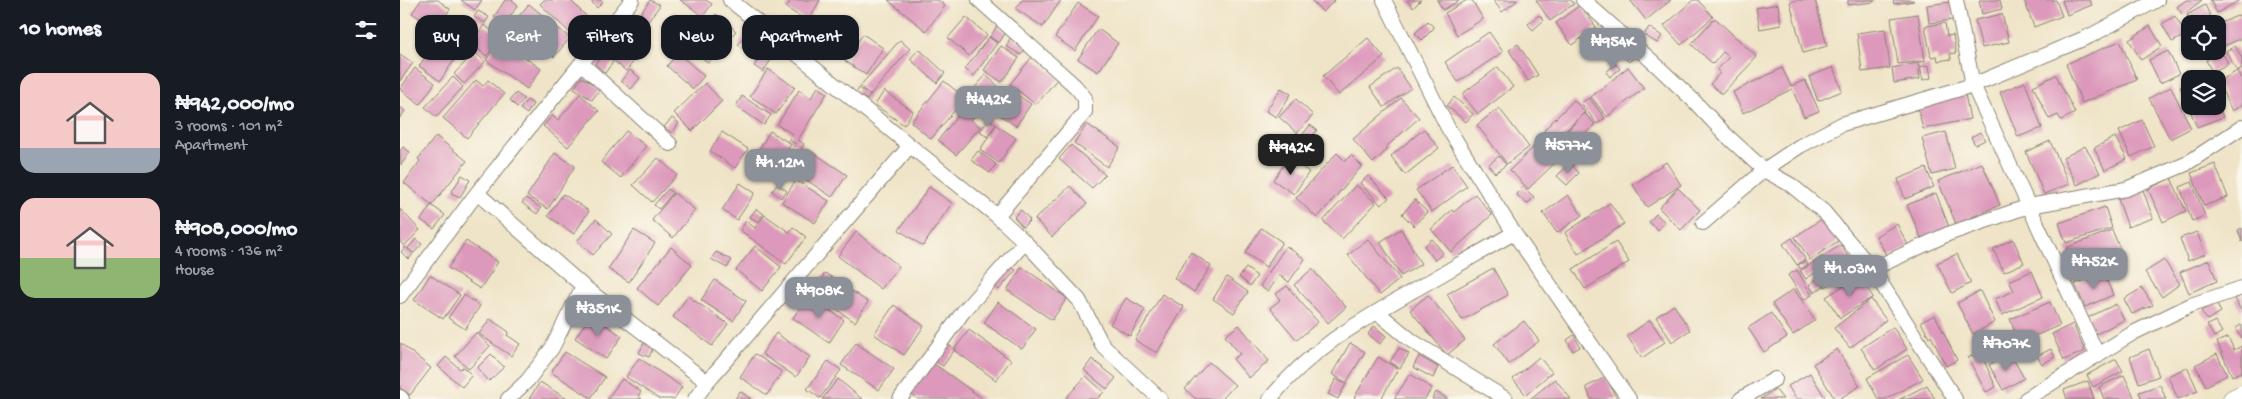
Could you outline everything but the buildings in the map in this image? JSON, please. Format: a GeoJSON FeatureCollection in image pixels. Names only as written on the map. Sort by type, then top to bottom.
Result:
{"type":"FeatureCollection","features":[{"type":"Feature","properties":{"kind":"street"},"geometry":{"type":"LineString","coordinates":[[400,296],[478,193],[632,0]]}},
{"type":"Feature","properties":{"kind":"street"},"geometry":{"type":"LineString","coordinates":[[730,0],[997,216],[1025,242],[1079,300],[1103,346],[1160,399]]}},
{"type":"Feature","properties":{"kind":"street"},"geometry":{"type":"LineString","coordinates":[[979,0],[1075,86],[1085,98],[1085,112],[997,216]]}},
{"type":"Feature","properties":{"kind":"street"},"geometry":{"type":"LineString","coordinates":[[1384,0],[1448,128],[1514,233],[1629,399]]}},
{"type":"Feature","properties":{"kind":"street"},"geometry":{"type":"LineString","coordinates":[[1583,0],[1653,62],[1764,170],[1791,185],[1824,212],[1872,269],[1955,399]]}},
{"type":"Feature","properties":{"kind":"street"},"geometry":{"type":"LineString","coordinates":[[1956,0],[1973,85],[2098,356]]}},
{"type":"Feature","properties":{"kind":"street"},"geometry":{"type":"LineString","coordinates":[[1703,223],[1764,170],[1800,146],[1842,124],[1973,85],[2090,36],[2157,0]]}},
{"type":"Feature","properties":{"kind":"street"},"geometry":{"type":"LineString","coordinates":[[582,64],[670,144]]}},
{"type":"Feature","properties":{"kind":"street"},"geometry":{"type":"LineString","coordinates":[[1872,269],[1948,234],[2029,206],[2126,189],[2186,164],[2242,127]]}},
{"type":"Feature","properties":{"kind":"street"},"geometry":{"type":"LineString","coordinates":[[695,399],[707,382],[910,147]]}},
{"type":"Feature","properties":{"kind":"street"},"geometry":{"type":"LineString","coordinates":[[478,193],[583,286],[707,382]]}},
{"type":"Feature","properties":{"kind":"street"},"geometry":{"type":"LineString","coordinates":[[1270,399],[1288,376],[1308,358],[1377,312],[1514,233]]}},
{"type":"Feature","properties":{"kind":"street"},"geometry":{"type":"LineString","coordinates":[[900,399],[964,312],[1025,242]]}},
{"type":"Feature","properties":{"kind":"street"},"geometry":{"type":"LineString","coordinates":[[508,399],[528,380],[552,348],[583,286]]}},
{"type":"Feature","properties":{"kind":"street"},"geometry":{"type":"LineString","coordinates":[[2026,399],[2133,333],[2191,305],[2242,288]]}},
{"type":"Feature","properties":{"kind":"street"},"geometry":{"type":"LineString","coordinates":[[1377,312],[1412,341],[1506,399]]}},
{"type":"Feature","properties":{"kind":"street"},"geometry":{"type":"LineString","coordinates":[[1741,399],[1775,379]]}},
{"type":"Feature","properties":{"kind":"street"},"geometry":{"type":"LineString","coordinates":[[2232,399],[2242,394]]}}]}
